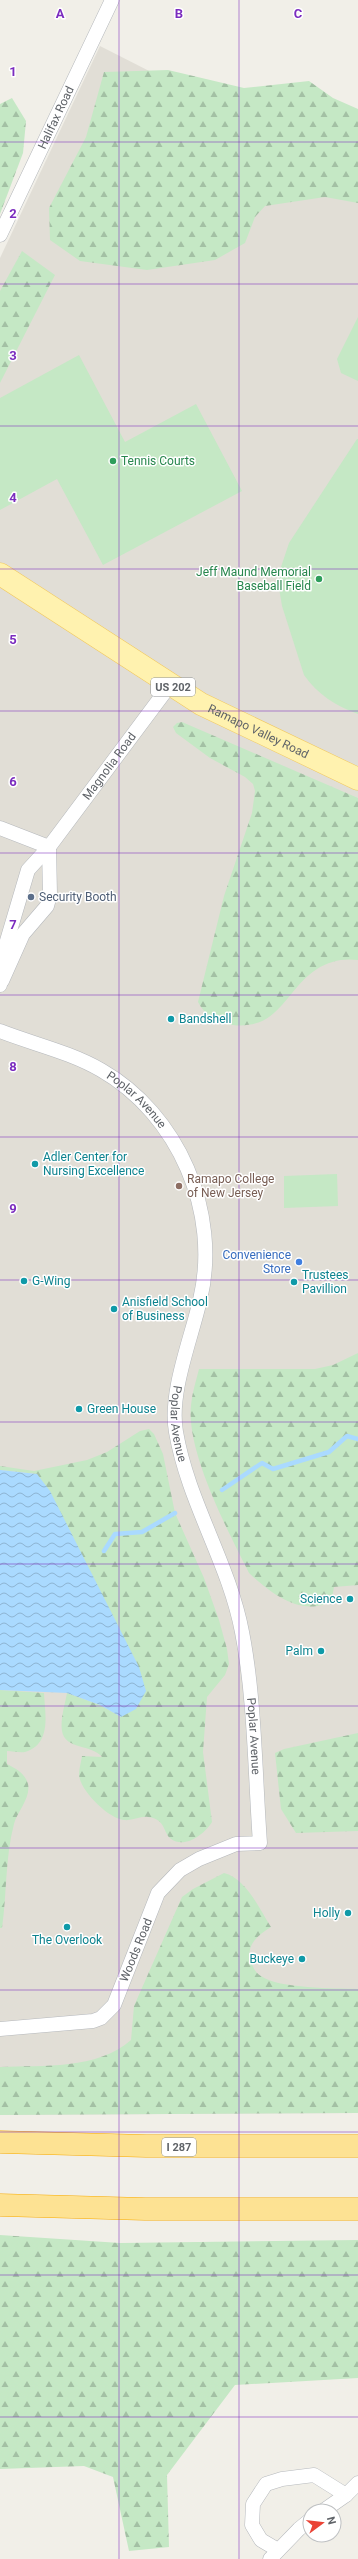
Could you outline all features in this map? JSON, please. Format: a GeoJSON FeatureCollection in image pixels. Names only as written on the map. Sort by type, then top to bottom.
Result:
{"type":"FeatureCollection","features":[{"type":"Feature","properties":{"kind":"highway","name":"I 287"},"geometry":{"type":"LineString","coordinates":[[0,2142],[146,2146],[358,2146]]}},
{"type":"Feature","properties":{"kind":"highway"},"geometry":{"type":"LineString","coordinates":[[0,2205],[182,2210],[358,2209]]}},
{"type":"Feature","properties":{"kind":"main road","name":"Ramapo Valley Road"},"geometry":{"type":"LineString","coordinates":[[0,574],[170,685],[224,716],[358,779]]}},
{"type":"Feature","properties":{"kind":"street","name":"Halifax Road"},"geometry":{"type":"LineString","coordinates":[[0,235],[112,0]]}},
{"type":"Feature","properties":{"kind":"street","name":"Magnolia Road"},"geometry":{"type":"LineString","coordinates":[[49,847],[50,895],[47,906],[22,934],[0,985],[1,961],[28,870],[49,847],[170,685]]}},
{"type":"Feature","properties":{"kind":"street"},"geometry":{"type":"LineString","coordinates":[[0,828],[49,847]]}},
{"type":"Feature","properties":{"kind":"street","name":"Poplar Avenue"},"geometry":{"type":"LineString","coordinates":[[0,1031],[59,1051],[101,1070],[134,1094],[160,1121],[185,1159],[197,1194],[205,1264],[201,1297],[174,1404],[175,1431],[186,1475],[233,1597],[242,1632],[260,1842]]}},
{"type":"Feature","properties":{"kind":"street","name":"Woods Road"},"geometry":{"type":"LineString","coordinates":[[0,2029],[93,2021],[101,2018],[114,2005],[158,1893],[180,1870],[199,1859],[236,1844],[260,1842]]}},
{"type":"Feature","properties":{"kind":"street"},"geometry":{"type":"LineString","coordinates":[[302,2528],[274,2554],[261,2540],[252,2524],[253,2504],[266,2484],[282,2479],[314,2475],[352,2494]]}},
{"type":"Feature","properties":{"kind":"street"},"geometry":{"type":"LineString","coordinates":[[337,2503],[352,2494],[358,2483]]}},
{"type":"Feature","properties":{"kind":"shaded area","name":"Ramapo College of New Jersey"},"geometry":{"type":"Polygon","coordinates":[[[100,46],[358,177],[358,2113],[0,2115],[0,258],[100,46]]]}},
{"type":"Feature","properties":{"kind":"green space"},"geometry":{"type":"Polygon","coordinates":[[[168,70],[244,88],[309,81],[333,98],[358,109],[358,203],[325,197],[265,206],[255,217],[245,243],[215,260],[147,270],[80,261],[50,240],[49,208],[86,137],[104,72],[168,70]]]}},
{"type":"Feature","properties":{"kind":"green space"},"geometry":{"type":"Polygon","coordinates":[[[12,98],[26,121],[23,153],[0,214],[0,104],[12,98]]]}},
{"type":"Feature","properties":{"kind":"green space"},"geometry":{"type":"Polygon","coordinates":[[[22,251],[55,275],[0,383],[0,291],[22,251]]]}},
{"type":"Feature","properties":{"kind":"green space"},"geometry":{"type":"Polygon","coordinates":[[[358,317],[358,381],[341,373],[337,359],[358,317]]]}},
{"type":"Feature","properties":{"kind":"green space","name":"Tennis Courts"},"geometry":{"type":"Polygon","coordinates":[[[79,355],[125,442],[196,404],[242,491],[103,565],[57,479],[0,510],[0,398],[79,355]]]}},
{"type":"Feature","properties":{"kind":"green space","name":"Jeff Maund Memorial Baseball Field"},"geometry":{"type":"Polygon","coordinates":[[[357,439],[358,714],[342,707],[321,694],[304,675],[282,606],[279,588],[280,570],[289,543],[357,439]]]}},
{"type":"Feature","properties":{"kind":"green space"},"geometry":{"type":"Polygon","coordinates":[[[182,722],[358,798],[358,960],[347,959],[337,961],[326,964],[317,969],[296,988],[279,1008],[269,1017],[258,1023],[243,1025],[221,1023],[209,1016],[198,1002],[224,896],[252,813],[255,791],[253,784],[245,777],[210,758],[176,733],[173,727],[177,723],[182,722]]]}},
{"type":"Feature","properties":{"kind":"green space"},"geometry":{"type":"Polygon","coordinates":[[[337,1174],[338,1206],[284,1208],[284,1176],[337,1174]]]}},
{"type":"Feature","properties":{"kind":"green space"},"geometry":{"type":"Polygon","coordinates":[[[358,1353],[358,1585],[334,1587],[331,1599],[323,1605],[298,1605],[289,1602],[272,1592],[249,1573],[230,1536],[210,1491],[195,1445],[191,1424],[193,1392],[199,1369],[315,1369],[333,1365],[358,1353]]]}},
{"type":"Feature","properties":{"kind":"green space"},"geometry":{"type":"Polygon","coordinates":[[[149,1429],[154,1434],[163,1454],[175,1513],[204,1578],[219,1620],[227,1649],[229,1664],[225,1675],[207,1697],[203,1752],[212,1822],[205,1831],[194,1839],[182,1842],[176,1842],[171,1839],[161,1823],[154,1818],[145,1817],[124,1820],[111,1815],[96,1803],[80,1781],[79,1772],[82,1756],[102,1757],[92,1750],[73,1744],[64,1737],[62,1722],[67,1693],[100,1705],[121,1717],[37,1474],[0,1470],[0,1466],[34,1471],[87,1460],[107,1452],[140,1431],[149,1429]]]}},
{"type":"Feature","properties":{"kind":"green space"},"geometry":{"type":"Polygon","coordinates":[[[0,1690],[44,1693],[46,1719],[43,1735],[40,1742],[34,1748],[25,1752],[7,1751],[7,1764],[25,1777],[28,1784],[28,1794],[14,1824],[11,1837],[2,1928],[0,1928],[0,1690]]]}},
{"type":"Feature","properties":{"kind":"green space"},"geometry":{"type":"Polygon","coordinates":[[[358,1733],[358,1831],[296,1833],[281,1809],[275,1753],[284,1749],[358,1733]]]}},
{"type":"Feature","properties":{"kind":"green space"},"geometry":{"type":"Polygon","coordinates":[[[224,1873],[232,1876],[246,1888],[271,1927],[252,1943],[250,1948],[251,1961],[259,1974],[269,1980],[294,1986],[358,1989],[358,2113],[0,2115],[0,2067],[69,2064],[86,2061],[102,2057],[117,2050],[131,2040],[134,2006],[182,1897],[193,1889],[224,1873]]]}},
{"type":"Feature","properties":{"kind":"green space"},"geometry":{"type":"Polygon","coordinates":[[[0,2235],[120,2243],[358,2240],[358,2378],[235,2385],[167,2475],[169,2547],[129,2551],[113,2477],[84,2466],[0,2469],[0,2235]]]}},
{"type":"Feature","properties":{"kind":"water"},"geometry":{"type":"Polygon","coordinates":[[[0,1470],[37,1474],[50,1491],[139,1667],[146,1691],[136,1709],[121,1717],[100,1705],[67,1693],[0,1690],[0,1470]]]}},
{"type":"Feature","properties":{"kind":"waterway"},"geometry":{"type":"LineString","coordinates":[[222,1490],[262,1463],[273,1469],[329,1452],[347,1436],[358,1439]]}},
{"type":"Feature","properties":{"kind":"waterway"},"geometry":{"type":"LineString","coordinates":[[104,1551],[115,1534],[142,1532],[175,1513]]}},
{"type":"Feature","properties":{"kind":"place","name":"Tennis Courts"},"geometry":{"type":"Point","coordinates":[113,461]}},
{"type":"Feature","properties":{"kind":"place","name":"Jeff Maund Memorial Baseball Field"},"geometry":{"type":"Point","coordinates":[319,579]}},
{"type":"Feature","properties":{"kind":"place","name":"Security Booth"},"geometry":{"type":"Point","coordinates":[31,897]}},
{"type":"Feature","properties":{"kind":"place","name":"Bandshell"},"geometry":{"type":"Point","coordinates":[171,1019]}},
{"type":"Feature","properties":{"kind":"place","name":"Adler Center for Nursing Excellence"},"geometry":{"type":"Point","coordinates":[35,1164]}},
{"type":"Feature","properties":{"kind":"place","name":"Ramapo College of New Jersey"},"geometry":{"type":"Point","coordinates":[179,1186]}},
{"type":"Feature","properties":{"kind":"place","name":"Convenience Store"},"geometry":{"type":"Point","coordinates":[299,1262]}},
{"type":"Feature","properties":{"kind":"place","name":"G-Wing"},"geometry":{"type":"Point","coordinates":[24,1281]}},
{"type":"Feature","properties":{"kind":"place","name":"Trustees Pavillion"},"geometry":{"type":"Point","coordinates":[294,1282]}},
{"type":"Feature","properties":{"kind":"place","name":"Anisfield School of Business"},"geometry":{"type":"Point","coordinates":[114,1309]}},
{"type":"Feature","properties":{"kind":"place","name":"Green House"},"geometry":{"type":"Point","coordinates":[79,1409]}},
{"type":"Feature","properties":{"kind":"place","name":"Science"},"geometry":{"type":"Point","coordinates":[350,1599]}},
{"type":"Feature","properties":{"kind":"place","name":"Palm"},"geometry":{"type":"Point","coordinates":[321,1651]}},
{"type":"Feature","properties":{"kind":"place","name":"Holly"},"geometry":{"type":"Point","coordinates":[348,1913]}},
{"type":"Feature","properties":{"kind":"place","name":"The Overlook"},"geometry":{"type":"Point","coordinates":[67,1927]}},
{"type":"Feature","properties":{"kind":"place","name":"Buckeye"},"geometry":{"type":"Point","coordinates":[302,1959]}}]}
